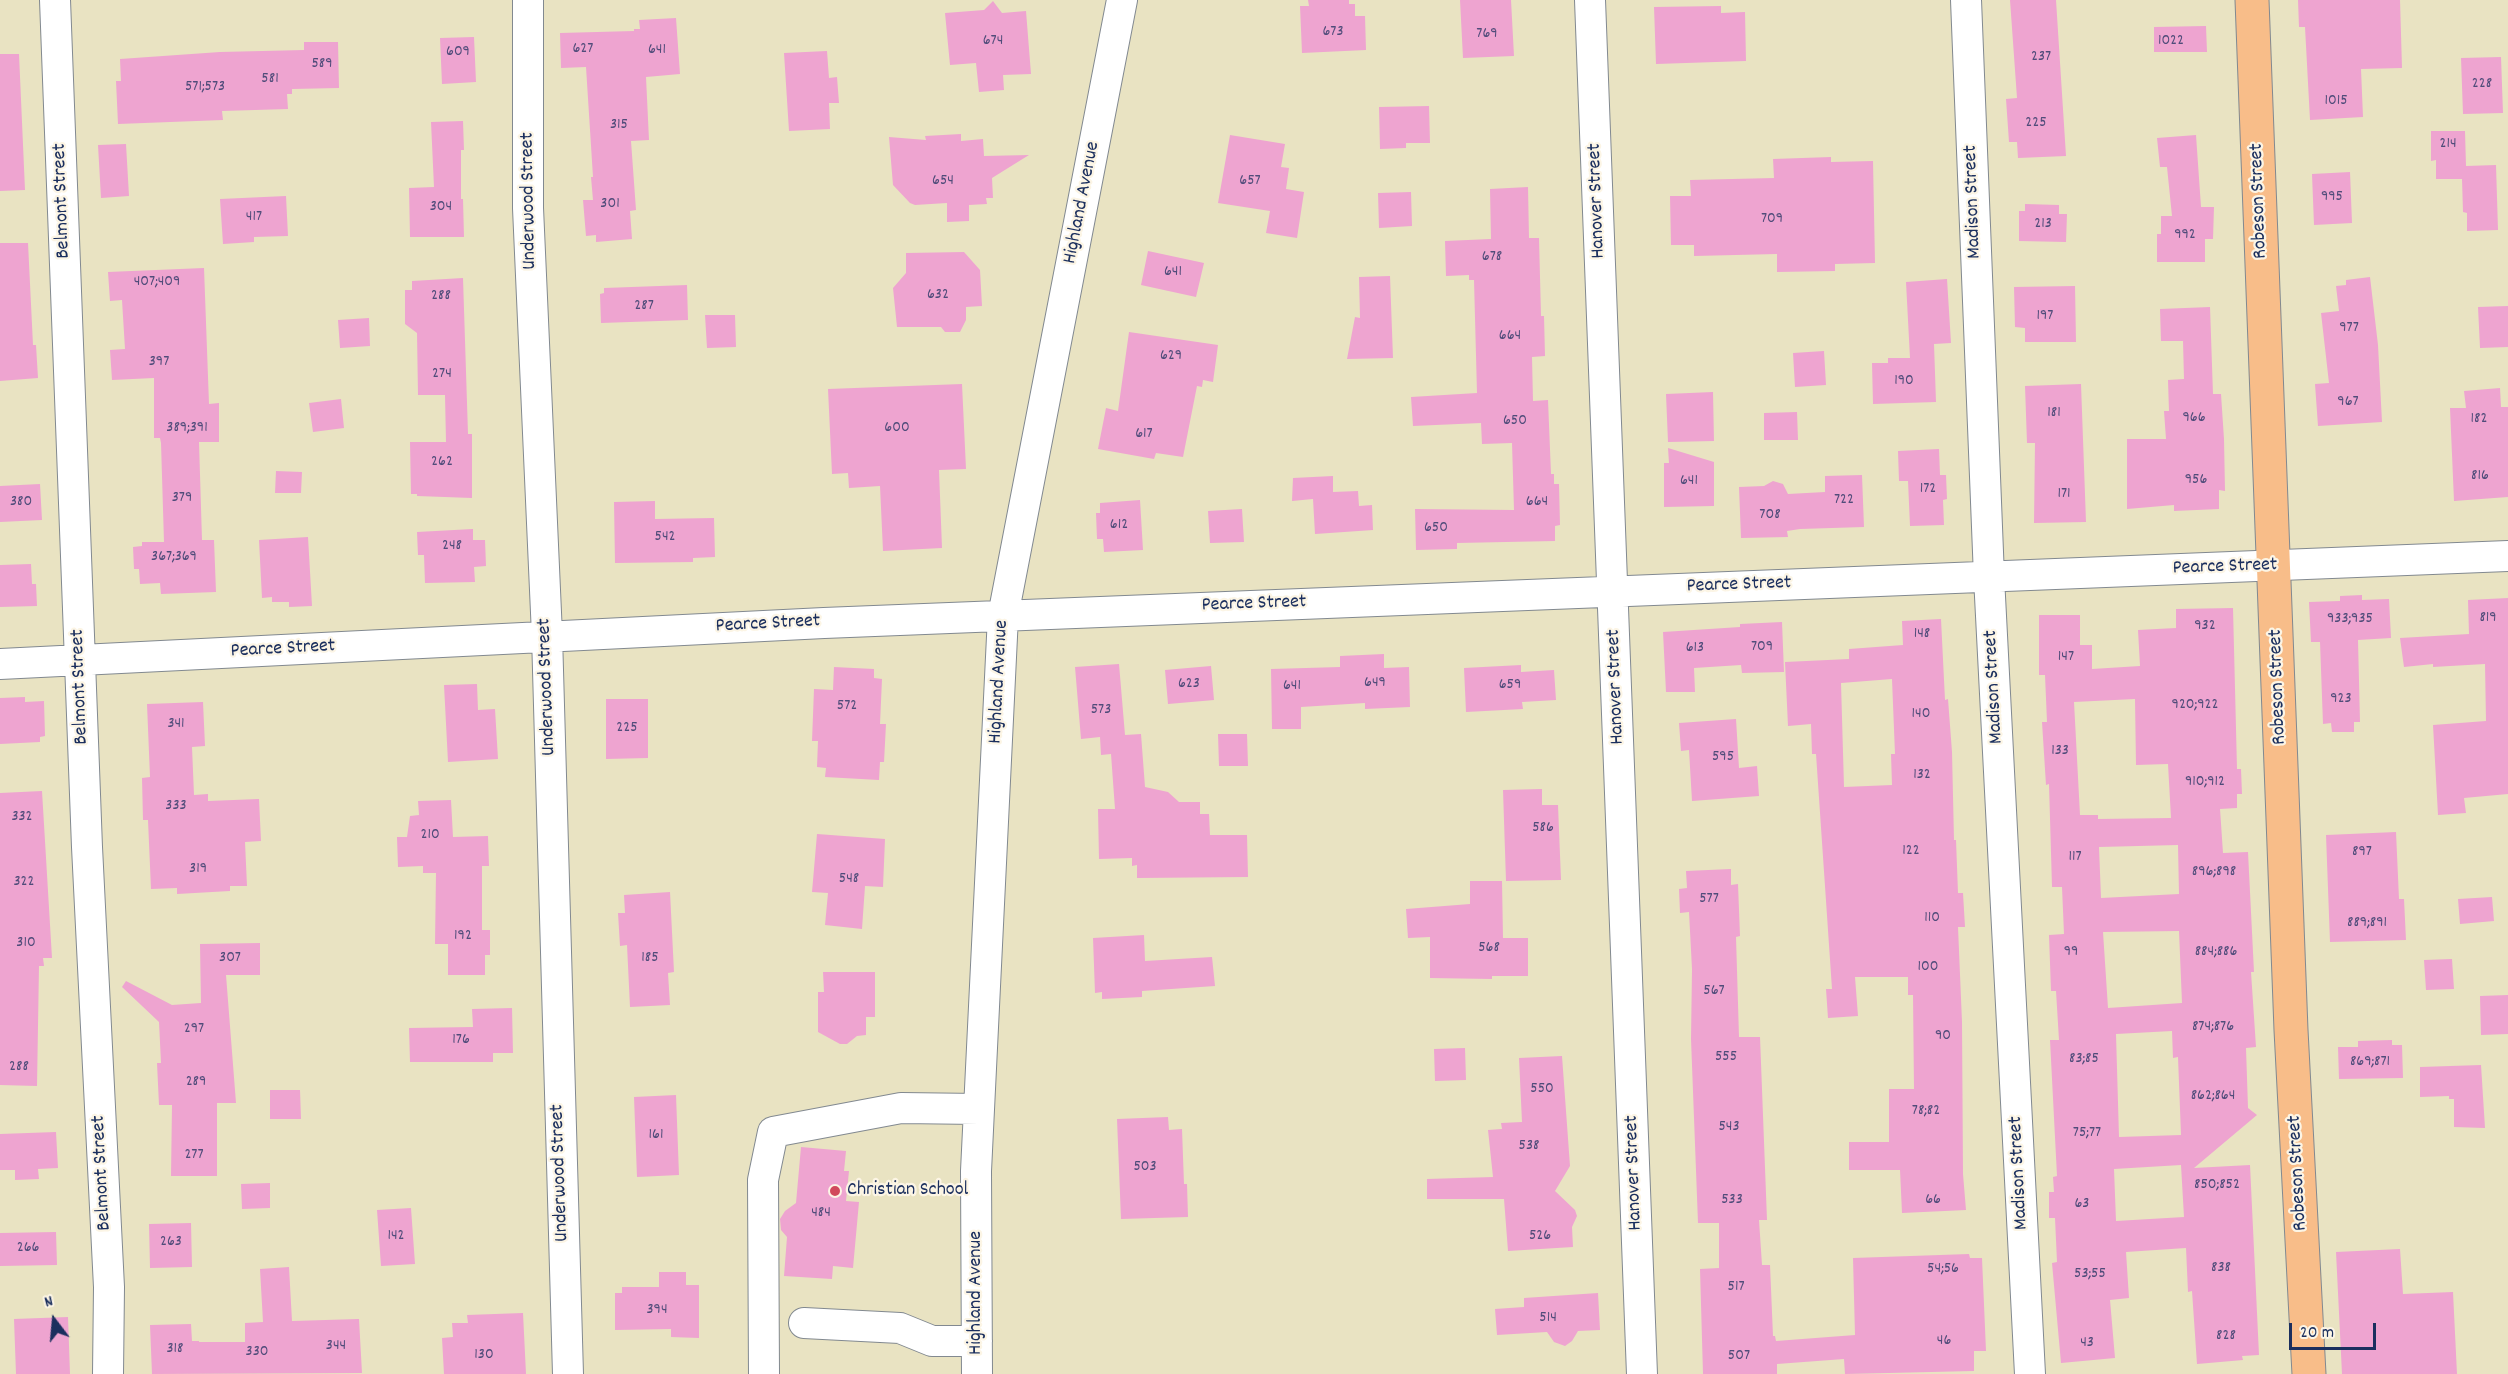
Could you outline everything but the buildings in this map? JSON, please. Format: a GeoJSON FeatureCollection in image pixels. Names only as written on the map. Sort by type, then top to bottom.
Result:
{"type":"FeatureCollection","features":[{"type":"Feature","properties":{"kind":"main road","name":"Robeson Street"},"geometry":{"type":"LineString","coordinates":[[2252,0],[2291,1030],[2309,1374]]}},
{"type":"Feature","properties":{"kind":"street","name":"Belmont Street"},"geometry":{"type":"LineString","coordinates":[[56,0],[87,859],[109,1287],[108,1374]]}},
{"type":"Feature","properties":{"kind":"street","name":"Underwood Street"},"geometry":{"type":"LineString","coordinates":[[528,0],[528,208],[547,635],[568,1374]]}},
{"type":"Feature","properties":{"kind":"street","name":"Highland Avenue"},"geometry":{"type":"LineString","coordinates":[[977,1374],[976,1171],[1003,616],[1122,0]]}},
{"type":"Feature","properties":{"kind":"street","name":"Hanover Street"},"geometry":{"type":"LineString","coordinates":[[1590,0],[1642,1374]]}},
{"type":"Feature","properties":{"kind":"street","name":"Madison Street"},"geometry":{"type":"LineString","coordinates":[[1966,0],[1989,577],[2030,1374]]}},
{"type":"Feature","properties":{"kind":"street","name":"Pearce Street"},"geometry":{"type":"LineString","coordinates":[[0,664],[547,635],[2508,556]]}},
{"type":"Feature","properties":{"kind":"street"},"geometry":{"type":"LineString","coordinates":[[764,1374],[763,1180],[773,1132],[902,1108],[979,1109]]}},
{"type":"Feature","properties":{"kind":"street"},"geometry":{"type":"LineString","coordinates":[[804,1323],[900,1328],[932,1341],[977,1341]]}},
{"type":"Feature","properties":{"kind":"place","name":"Christian School"},"geometry":{"type":"Point","coordinates":[835,1191]}}]}
